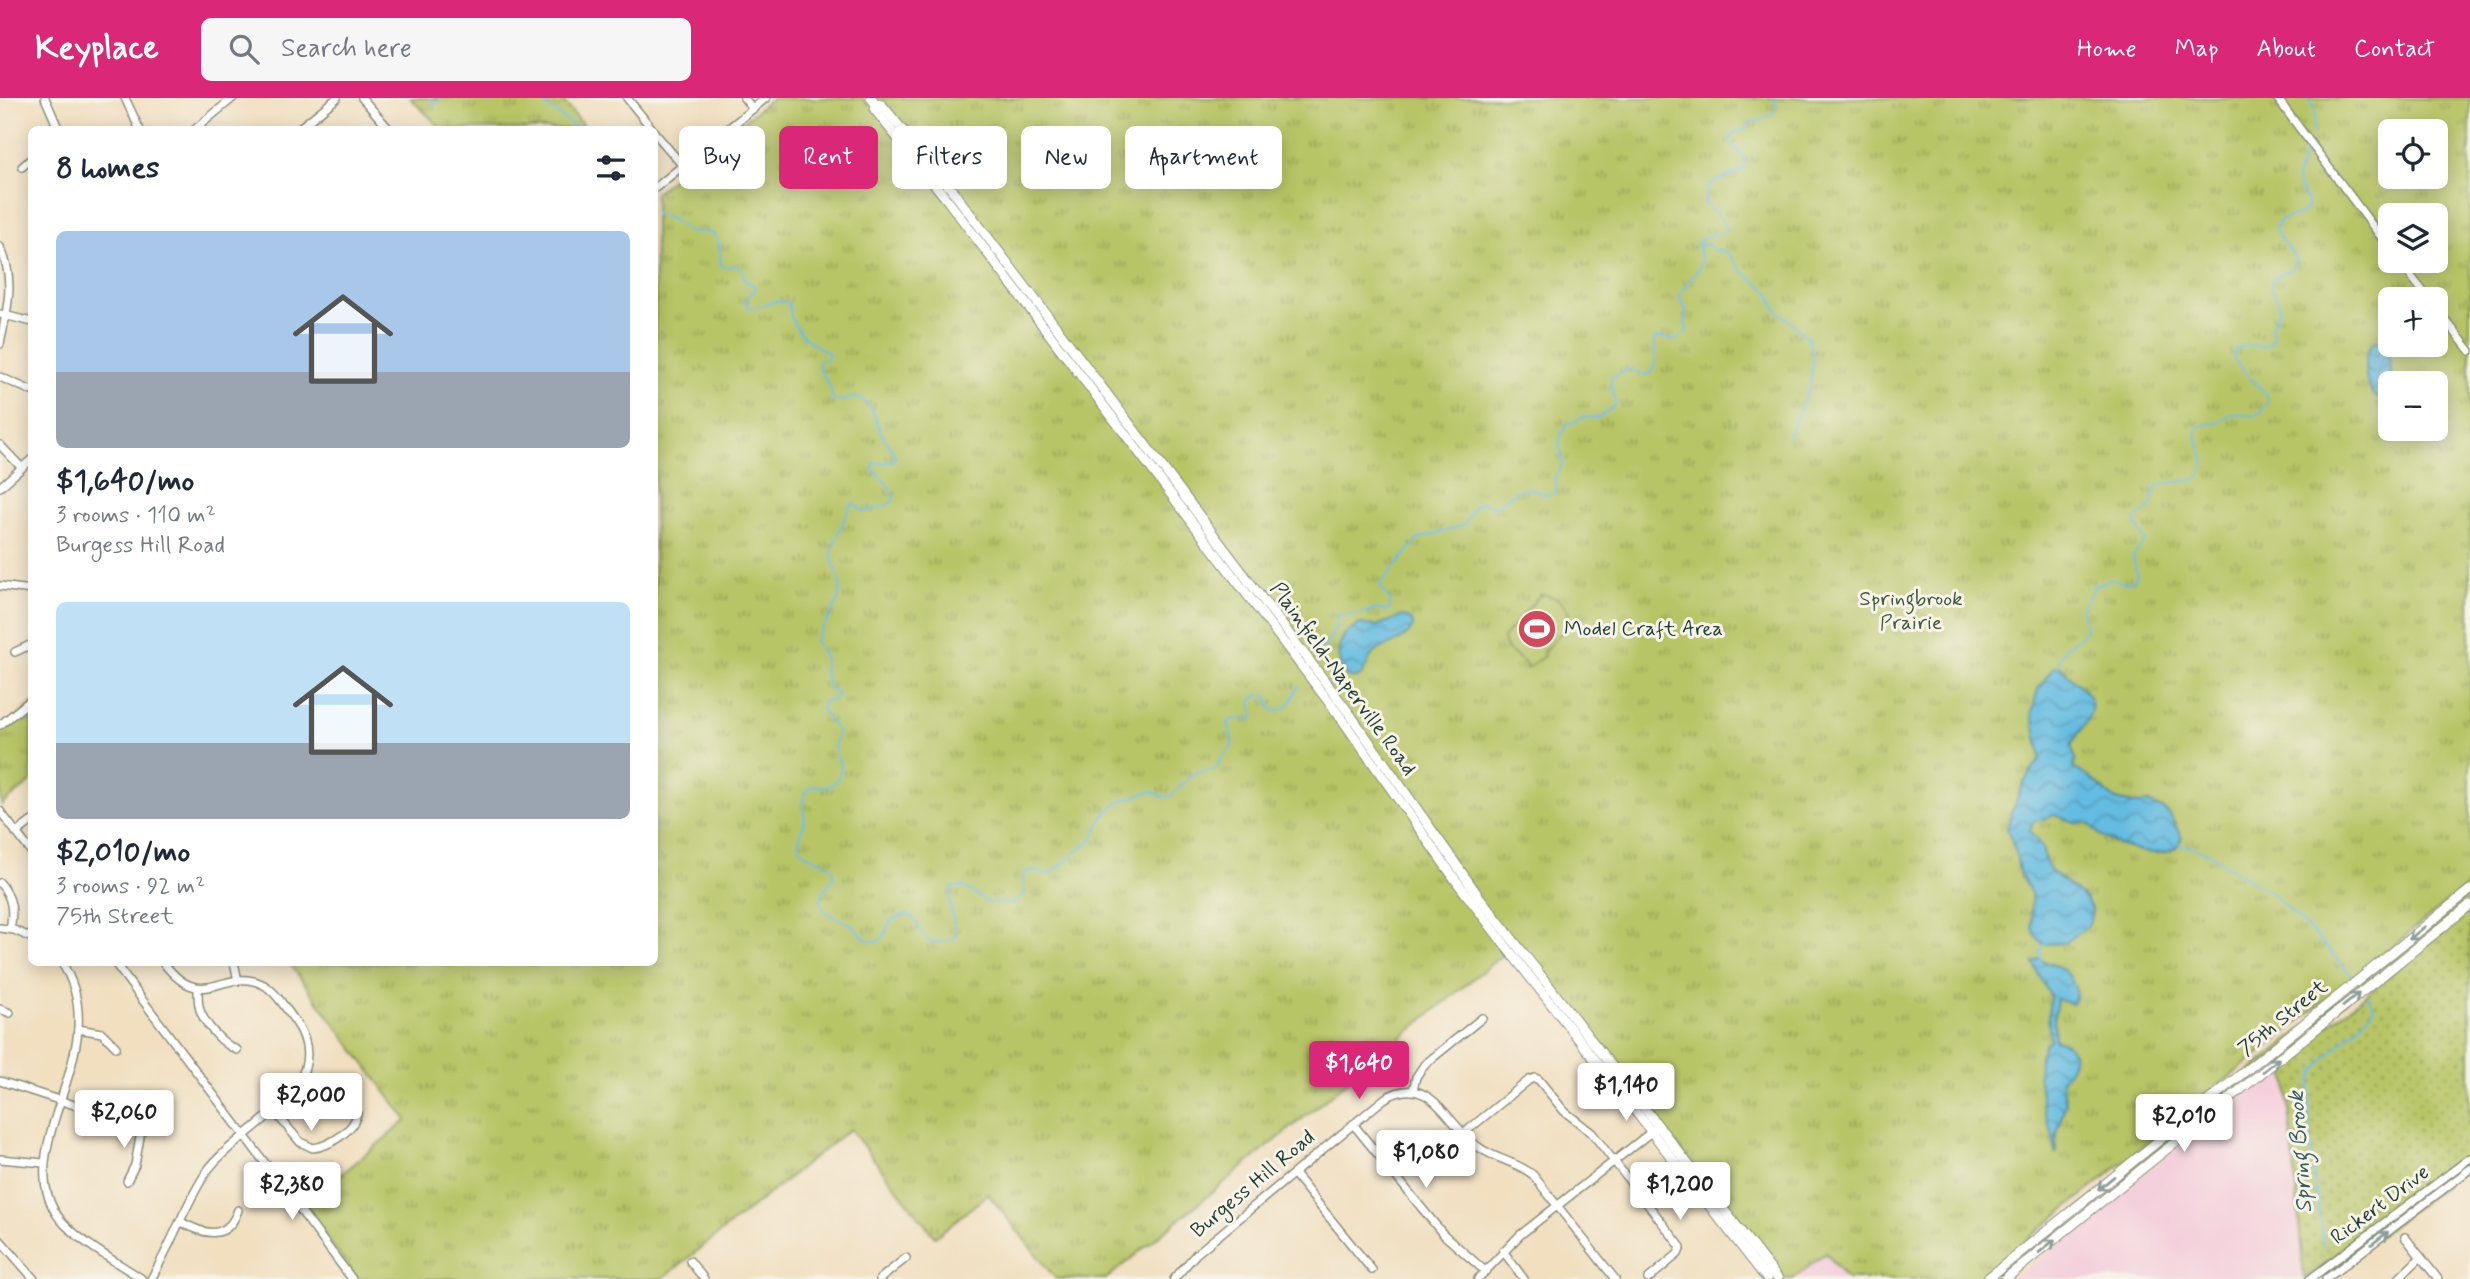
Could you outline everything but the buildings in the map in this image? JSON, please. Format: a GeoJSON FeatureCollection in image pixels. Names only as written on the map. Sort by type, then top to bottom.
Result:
{"type":"FeatureCollection","features":[{"type":"Feature","properties":{"kind":"main road","name":"Plainfield-Naperville Road"},"geometry":{"type":"LineString","coordinates":[[873,101],[875,110],[948,201],[1341,718],[1485,919],[1778,1279]]}},
{"type":"Feature","properties":{"kind":"main road","name":"75th Street"},"geometry":{"type":"LineString","coordinates":[[1987,1279],[2470,890]]}},
{"type":"Feature","properties":{"kind":"main road","name":"75th Street"},"geometry":{"type":"LineString","coordinates":[[2005,1279],[2470,905]]}},
{"type":"Feature","properties":{"kind":"main road","name":"Plainfield-Naperville Road"},"geometry":{"type":"LineString","coordinates":[[1655,1129],[1767,1279]]}},
{"type":"Feature","properties":{"kind":"street"},"geometry":{"type":"LineString","coordinates":[[45,98],[57,126]]}},
{"type":"Feature","properties":{"kind":"street"},"geometry":{"type":"LineString","coordinates":[[125,98],[137,126]]}},
{"type":"Feature","properties":{"kind":"street"},"geometry":{"type":"LineString","coordinates":[[199,126],[233,98]]}},
{"type":"Feature","properties":{"kind":"street"},"geometry":{"type":"LineString","coordinates":[[302,126],[337,98]]}},
{"type":"Feature","properties":{"kind":"street"},"geometry":{"type":"LineString","coordinates":[[362,98],[387,126]]}},
{"type":"Feature","properties":{"kind":"street"},"geometry":{"type":"LineString","coordinates":[[627,98],[650,126]]}},
{"type":"Feature","properties":{"kind":"street"},"geometry":{"type":"LineString","coordinates":[[744,98],[753,109]]}},
{"type":"Feature","properties":{"kind":"street"},"geometry":{"type":"LineString","coordinates":[[732,126],[766,98]]}},
{"type":"Feature","properties":{"kind":"street"},"geometry":{"type":"LineString","coordinates":[[2277,98],[2378,233]]}},
{"type":"Feature","properties":{"kind":"street"},"geometry":{"type":"LineString","coordinates":[[658,136],[679,161]]}},
{"type":"Feature","properties":{"kind":"street"},"geometry":{"type":"LineString","coordinates":[[23,167],[28,163]]}},
{"type":"Feature","properties":{"kind":"street"},"geometry":{"type":"LineString","coordinates":[[658,186],[679,169]]}},
{"type":"Feature","properties":{"kind":"street"},"geometry":{"type":"LineString","coordinates":[[0,247],[10,276],[0,344]]}},
{"type":"Feature","properties":{"kind":"street"},"geometry":{"type":"LineString","coordinates":[[2409,273],[2420,287]]}},
{"type":"Feature","properties":{"kind":"street"},"geometry":{"type":"LineString","coordinates":[[3,315],[28,321]]}},
{"type":"Feature","properties":{"kind":"street"},"geometry":{"type":"LineString","coordinates":[[2448,323],[2470,351]]}},
{"type":"Feature","properties":{"kind":"street"},"geometry":{"type":"LineString","coordinates":[[0,377],[28,389]]}},
{"type":"Feature","properties":{"kind":"street"},"geometry":{"type":"LineString","coordinates":[[0,445],[21,467]]}},
{"type":"Feature","properties":{"kind":"street"},"geometry":{"type":"LineString","coordinates":[[0,486],[28,462]]}},
{"type":"Feature","properties":{"kind":"street"},"geometry":{"type":"LineString","coordinates":[[0,586],[28,590]]}},
{"type":"Feature","properties":{"kind":"street"},"geometry":{"type":"LineString","coordinates":[[15,652],[28,646]]}},
{"type":"Feature","properties":{"kind":"street"},"geometry":{"type":"LineString","coordinates":[[0,725],[28,702]]}},
{"type":"Feature","properties":{"kind":"street"},"geometry":{"type":"LineString","coordinates":[[0,811],[28,848]]}},
{"type":"Feature","properties":{"kind":"street"},"geometry":{"type":"LineString","coordinates":[[16,833],[28,824]]}},
{"type":"Feature","properties":{"kind":"street"},"geometry":{"type":"LineString","coordinates":[[0,883],[11,901],[13,916],[10,929]]}},
{"type":"Feature","properties":{"kind":"street"},"geometry":{"type":"LineString","coordinates":[[0,928],[28,936]]}},
{"type":"Feature","properties":{"kind":"street"},"geometry":{"type":"LineString","coordinates":[[63,966],[76,995],[78,1029],[72,1068],[44,1163],[48,1197],[61,1219],[80,1237],[142,1279]]}},
{"type":"Feature","properties":{"kind":"street"},"geometry":{"type":"LineString","coordinates":[[117,966],[352,1279]]}},
{"type":"Feature","properties":{"kind":"street"},"geometry":{"type":"LineString","coordinates":[[151,1279],[208,1169],[228,1148],[275,1112],[288,1098],[303,1072],[307,1055],[305,1039],[297,1023],[268,988],[253,981],[238,981],[198,988],[178,981],[166,966]]}},
{"type":"Feature","properties":{"kind":"street"},"geometry":{"type":"LineString","coordinates":[[235,966],[238,981]]}},
{"type":"Feature","properties":{"kind":"street"},"geometry":{"type":"LineString","coordinates":[[198,988],[202,1014],[224,1043],[237,1050]]}},
{"type":"Feature","properties":{"kind":"street"},"geometry":{"type":"LineString","coordinates":[[0,1009],[10,1013]]}},
{"type":"Feature","properties":{"kind":"street"},"geometry":{"type":"LineString","coordinates":[[1482,1018],[1424,1065],[1416,1077],[1413,1090],[1432,1099],[1463,1134],[1486,1152],[1528,1171],[1615,1279]]}},
{"type":"Feature","properties":{"kind":"street"},"geometry":{"type":"LineString","coordinates":[[78,1029],[102,1033],[117,1047]]}},
{"type":"Feature","properties":{"kind":"street"},"geometry":{"type":"LineString","coordinates":[[1463,1134],[1529,1080],[1535,1078],[1564,1111],[1592,1133],[1681,1247],[1678,1254],[1648,1279]]}},
{"type":"Feature","properties":{"kind":"street"},"geometry":{"type":"LineString","coordinates":[[0,1081],[142,1126],[154,1123],[166,1115]]}},
{"type":"Feature","properties":{"kind":"street","name":"Burgess Hill Road"},"geometry":{"type":"LineString","coordinates":[[1174,1279],[1187,1262],[1353,1124],[1391,1094],[1413,1090]]}},
{"type":"Feature","properties":{"kind":"street"},"geometry":{"type":"LineString","coordinates":[[275,1112],[300,1142],[313,1148],[328,1144],[351,1126],[357,1112]]}},
{"type":"Feature","properties":{"kind":"street"},"geometry":{"type":"LineString","coordinates":[[1353,1124],[1443,1234],[1485,1271]]}},
{"type":"Feature","properties":{"kind":"street"},"geometry":{"type":"LineString","coordinates":[[127,1181],[135,1165],[142,1126]]}},
{"type":"Feature","properties":{"kind":"street"},"geometry":{"type":"LineString","coordinates":[[1478,1279],[1503,1251],[1557,1205],[1655,1129]]}},
{"type":"Feature","properties":{"kind":"street","name":"Rickert Drive"},"geometry":{"type":"LineString","coordinates":[[2311,1279],[2470,1158]]}},
{"type":"Feature","properties":{"kind":"street"},"geometry":{"type":"LineString","coordinates":[[0,1159],[44,1163]]}},
{"type":"Feature","properties":{"kind":"street","name":"Rickert Drive"},"geometry":{"type":"LineString","coordinates":[[2326,1279],[2470,1170]]}},
{"type":"Feature","properties":{"kind":"street"},"geometry":{"type":"LineString","coordinates":[[1294,1174],[1372,1270]]}},
{"type":"Feature","properties":{"kind":"street"},"geometry":{"type":"LineString","coordinates":[[181,1222],[202,1232],[214,1233],[232,1222],[238,1210]]}},
{"type":"Feature","properties":{"kind":"street"},"geometry":{"type":"LineString","coordinates":[[2404,1237],[2438,1279]]}},
{"type":"Feature","properties":{"kind":"street"},"geometry":{"type":"LineString","coordinates":[[0,1240],[34,1279]]}},
{"type":"Feature","properties":{"kind":"street"},"geometry":{"type":"LineString","coordinates":[[1503,1251],[1524,1279]]}},
{"type":"Feature","properties":{"kind":"street"},"geometry":{"type":"LineString","coordinates":[[2398,1279],[2421,1257]]}},
{"type":"Feature","properties":{"kind":"street"},"geometry":{"type":"LineString","coordinates":[[880,1279],[906,1258]]}},
{"type":"Feature","properties":{"kind":"street"},"geometry":{"type":"LineString","coordinates":[[690,1261],[704,1279]]}},
{"type":"Feature","properties":{"kind":"shaded area"},"geometry":{"type":"Polygon","coordinates":[[[2285,1060],[2304,1279],[2013,1279],[2191,1136],[2285,1060]]]}},
{"type":"Feature","properties":{"kind":"shaded area"},"geometry":{"type":"Polygon","coordinates":[[[1826,1252],[1847,1279],[1793,1279],[1826,1252]]]}},
{"type":"Feature","properties":{"kind":"green space"},"geometry":{"type":"Polygon","coordinates":[[[410,98],[560,98],[584,126],[439,126],[410,98]]]}},
{"type":"Feature","properties":{"kind":"green space","name":"Springbrook Prairie"},"geometry":{"type":"Polygon","coordinates":[[[772,98],[862,98],[868,105],[876,98],[2470,98],[2470,884],[1978,1279],[1847,1279],[1826,1253],[1793,1279],[1782,1279],[1518,942],[1106,1279],[1056,1279],[988,1194],[935,1237],[850,1129],[662,1279],[357,1279],[303,1206],[407,1120],[291,966],[658,966],[658,191],[679,174],[679,189],[765,189],[765,126],[738,126],[772,98]]]}},
{"type":"Feature","properties":{"kind":"green space","name":"Model Craft Area"},"geometry":{"type":"Polygon","coordinates":[[[1540,595],[1551,596],[1561,602],[1569,615],[1564,628],[1543,652],[1544,656],[1527,668],[1522,660],[1506,647],[1503,638],[1540,595]]]}},
{"type":"Feature","properties":{"kind":"green space"},"geometry":{"type":"Polygon","coordinates":[[[28,708],[28,784],[1,805],[0,733],[28,708]]]}},
{"type":"Feature","properties":{"kind":"green space"},"geometry":{"type":"Polygon","coordinates":[[[2470,894],[2470,901],[2001,1279],[1991,1279],[2470,894]]]}},
{"type":"Feature","properties":{"kind":"green space"},"geometry":{"type":"Polygon","coordinates":[[[2470,910],[2470,1153],[2304,1279],[2285,1060],[2470,910]]]}},
{"type":"Feature","properties":{"kind":"green space"},"geometry":{"type":"Polygon","coordinates":[[[2470,1162],[2440,1189],[2342,1264],[2322,1279],[2316,1279],[2470,1162]]]}},
{"type":"Feature","properties":{"kind":"water"},"geometry":{"type":"Polygon","coordinates":[[[2374,341],[2378,342],[2378,357],[2389,357],[2390,362],[2391,371],[2378,371],[2378,397],[2373,395],[2366,375],[2367,353],[2374,341]]]}},
{"type":"Feature","properties":{"kind":"water"},"geometry":{"type":"Polygon","coordinates":[[[1403,616],[1412,621],[1413,626],[1406,636],[1373,654],[1362,674],[1349,678],[1339,657],[1345,634],[1360,624],[1376,626],[1403,616]]]}},
{"type":"Feature","properties":{"kind":"water"},"geometry":{"type":"Polygon","coordinates":[[[2058,666],[2084,689],[2092,705],[2087,720],[2071,746],[2076,759],[2073,768],[2086,775],[2116,800],[2134,804],[2148,803],[2163,809],[2170,815],[2182,838],[2177,846],[2168,851],[2146,852],[2111,841],[2086,822],[2079,824],[2054,815],[2033,822],[2030,832],[2043,848],[2045,861],[2051,871],[2086,899],[2092,911],[2089,925],[2065,943],[2044,944],[2032,928],[2031,893],[2019,872],[2016,853],[2007,829],[2024,782],[2041,758],[2032,712],[2038,689],[2054,667],[2058,666]]]}},
{"type":"Feature","properties":{"kind":"water"},"geometry":{"type":"Polygon","coordinates":[[[2039,959],[2061,968],[2069,975],[2076,994],[2072,1004],[2057,999],[2054,1017],[2055,1040],[2069,1046],[2073,1057],[2070,1069],[2061,1080],[2066,1102],[2057,1134],[2056,1154],[2038,1074],[2041,1051],[2046,1042],[2050,1041],[2050,996],[2033,963],[2039,959]]]}},
{"type":"Feature","properties":{"kind":"waterway","name":"Spring Brook"},"geometry":{"type":"LineString","coordinates":[[430,98],[436,105],[440,98]]}},
{"type":"Feature","properties":{"kind":"waterway","name":"Spring Brook"},"geometry":{"type":"LineString","coordinates":[[485,98],[491,103],[495,98]]}},
{"type":"Feature","properties":{"kind":"waterway","name":"Spring Brook"},"geometry":{"type":"LineString","coordinates":[[542,98],[546,106],[574,126]]}},
{"type":"Feature","properties":{"kind":"waterway","name":"Spring Brook"},"geometry":{"type":"LineString","coordinates":[[1324,655],[1323,649],[1334,632],[1337,616],[1374,609],[1389,611],[1390,601],[1380,586],[1381,583],[1419,539],[1464,525],[1472,510],[1481,502],[1496,506],[1525,488],[1546,495],[1556,492],[1554,479],[1563,464],[1559,444],[1567,425],[1583,417],[1598,418],[1615,406],[1611,378],[1628,369],[1643,375],[1651,374],[1655,366],[1655,339],[1660,337],[1674,341],[1685,334],[1686,311],[1679,295],[1699,268],[1701,260],[1697,244],[1703,238],[1726,230],[1724,222],[1704,202],[1709,184],[1743,170],[1744,157],[1730,142],[1730,138],[1736,132],[1746,129],[1751,122],[1771,115],[1777,104],[1773,98]]}},
{"type":"Feature","properties":{"kind":"waterway","name":"Spring Brook"},"geometry":{"type":"LineString","coordinates":[[2309,98],[2315,112],[2313,135]]}},
{"type":"Feature","properties":{"kind":"waterway","name":"Spring Brook"},"geometry":{"type":"LineString","coordinates":[[2058,666],[2066,647],[2084,631],[2083,606],[2095,585],[2113,579],[2129,583],[2137,575],[2133,556],[2145,541],[2136,519],[2152,507],[2154,490],[2165,483],[2196,479],[2200,475],[2204,462],[2197,440],[2197,428],[2219,422],[2232,414],[2256,415],[2268,402],[2259,387],[2238,365],[2234,352],[2240,347],[2267,345],[2274,338],[2271,326],[2280,308],[2271,289],[2271,281],[2296,262],[2275,229],[2280,220],[2299,215],[2307,208],[2307,202],[2296,179],[2306,150]]}},
{"type":"Feature","properties":{"kind":"waterway","name":"Spring Brook"},"geometry":{"type":"LineString","coordinates":[[658,214],[673,220],[689,232],[708,232],[715,235],[719,243],[721,265],[737,265],[743,271],[744,280],[754,285],[755,290],[745,299],[748,307],[777,301],[788,303],[791,317],[799,331],[829,353],[828,359],[820,361],[818,367],[830,387],[833,401],[857,398],[869,405],[884,439],[895,455],[893,462],[876,463],[872,468],[887,484],[894,497],[892,501],[886,506],[864,512],[854,503],[849,507],[832,553],[840,585],[838,600],[815,640],[825,659],[824,670],[828,686],[838,695],[836,699],[824,701],[821,709],[838,733],[834,747],[841,767],[838,779],[829,787],[812,786],[804,796],[804,823],[798,845],[806,854],[827,863],[833,870],[833,877],[823,891],[821,901],[822,907],[831,915],[853,926],[869,941],[879,941],[891,920],[907,914],[915,919],[927,940],[952,940],[956,934],[949,900],[953,887],[964,887],[987,902],[1014,903],[1025,893],[1023,878],[1026,872],[1052,873],[1094,837],[1102,818],[1113,806],[1152,791],[1163,797],[1170,797],[1194,773],[1216,769],[1233,744],[1228,722],[1234,719],[1253,720],[1251,703],[1256,696],[1267,696],[1272,710],[1278,711],[1289,704],[1299,686]]}},
{"type":"Feature","properties":{"kind":"waterway"},"geometry":{"type":"LineString","coordinates":[[1699,248],[1702,244],[1707,244],[1715,251],[1721,249],[1732,257],[1741,270],[1769,292],[1776,309],[1809,339],[1813,359],[1810,386],[1788,437]]}},
{"type":"Feature","properties":{"kind":"waterway","name":"Spring Brook"},"geometry":{"type":"LineString","coordinates":[[2180,844],[2210,853],[2272,893],[2351,975]]}},
{"type":"Feature","properties":{"kind":"waterway"},"geometry":{"type":"LineString","coordinates":[[2041,960],[2040,953],[2044,944]]}},
{"type":"Feature","properties":{"kind":"waterway","name":"Spring Brook"},"geometry":{"type":"LineString","coordinates":[[2323,1247],[2310,1131],[2310,1087],[2320,1066],[2374,1008],[2368,996]]}},
{"type":"Feature","properties":{"kind":"place","name":"Model Craft Area"},"geometry":{"type":"Point","coordinates":[1537,629]}}]}
